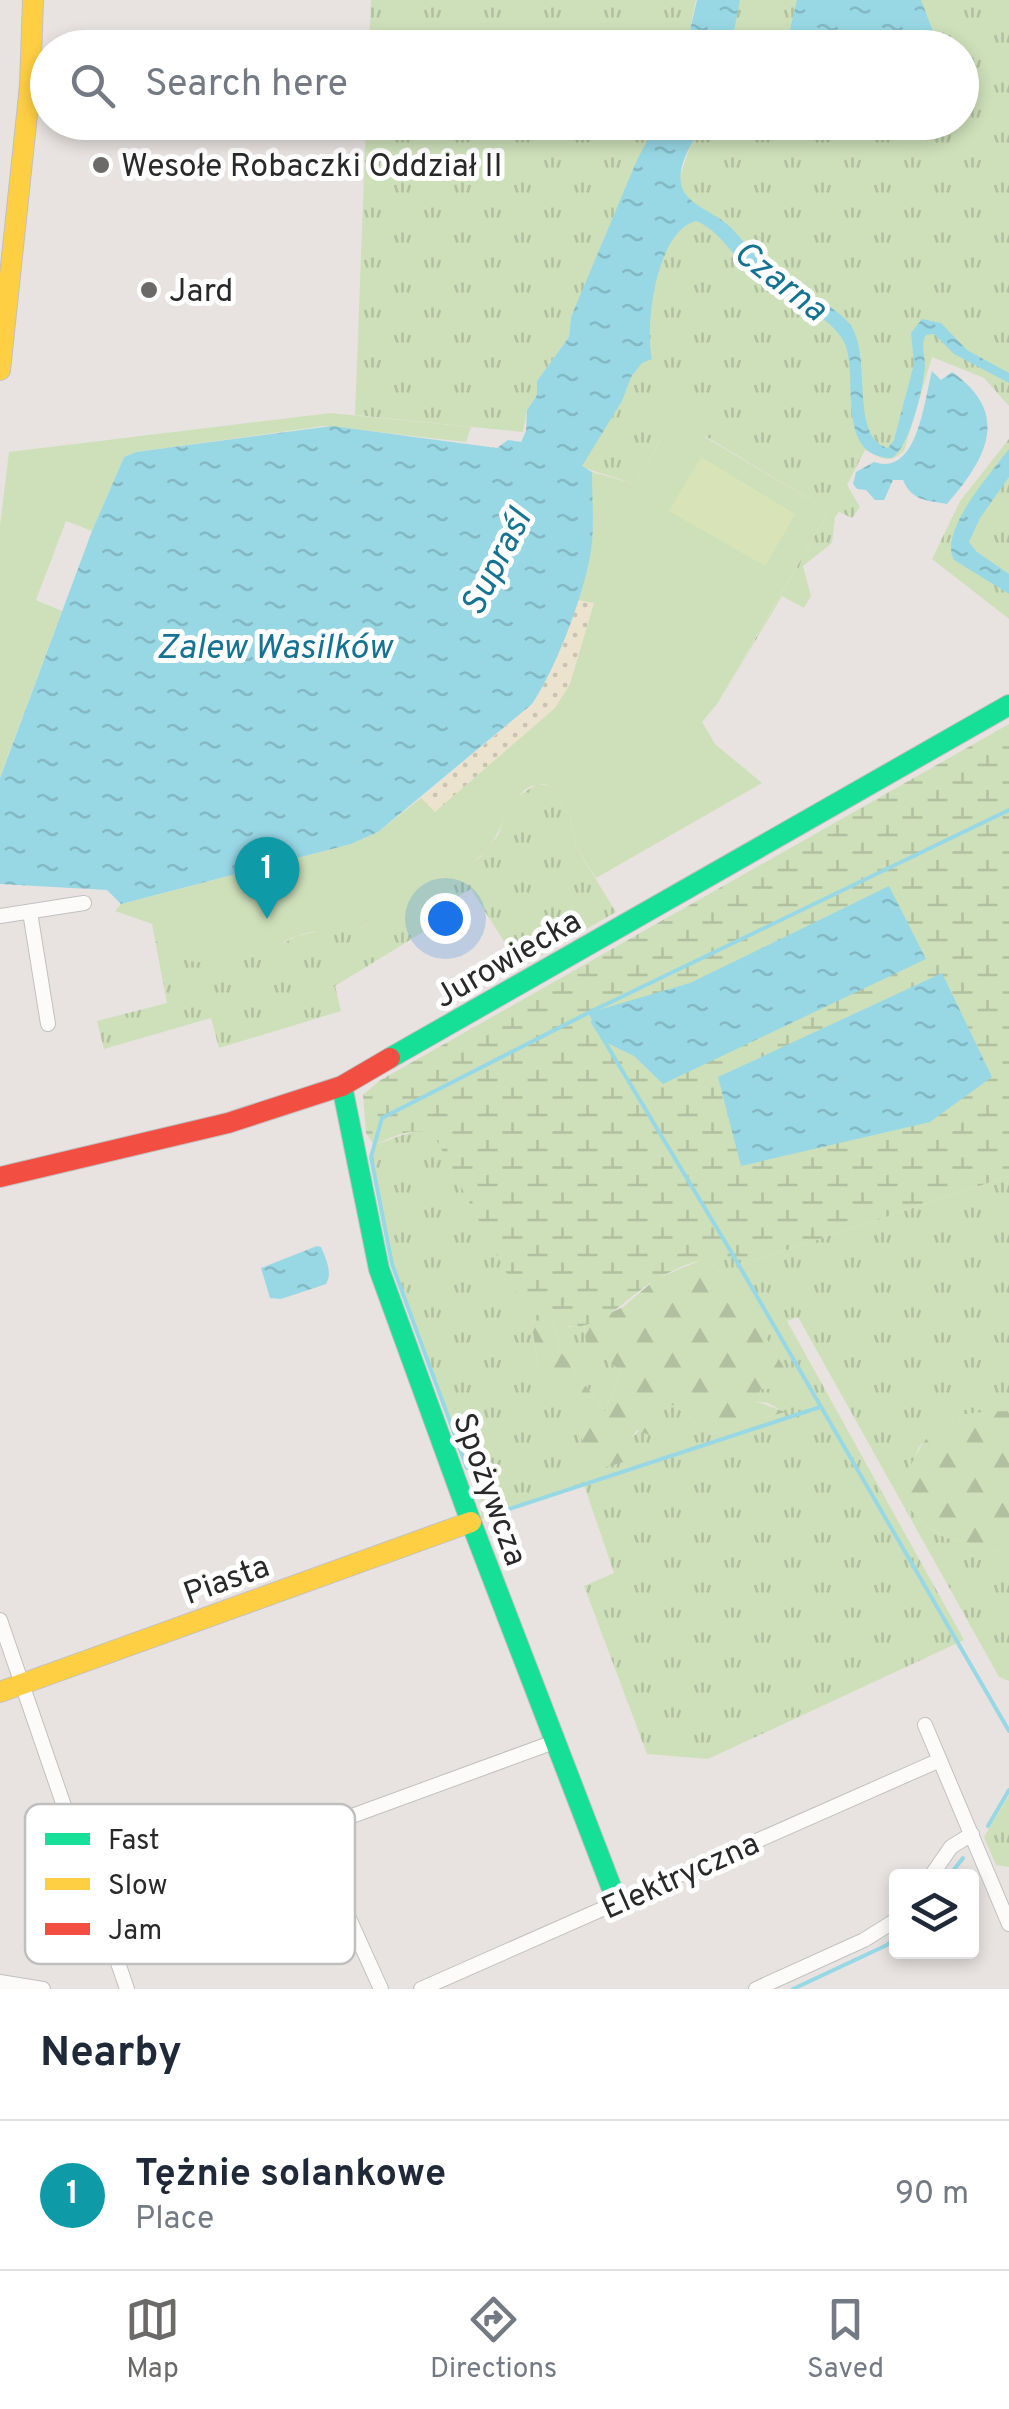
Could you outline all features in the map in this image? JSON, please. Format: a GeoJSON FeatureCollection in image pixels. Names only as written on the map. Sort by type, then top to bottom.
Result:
{"type":"FeatureCollection","features":[{"type":"Feature","properties":{"kind":"street"},"geometry":{"type":"LineString","coordinates":[[32,30],[33,0]]}},
{"type":"Feature","properties":{"kind":"street"},"geometry":{"type":"LineString","coordinates":[[0,370],[30,86]]}},
{"type":"Feature","properties":{"kind":"street","name":"Jurowiecka"},"geometry":{"type":"LineString","coordinates":[[0,1177],[228,1123],[342,1086],[1009,705]]}},
{"type":"Feature","properties":{"kind":"street"},"geometry":{"type":"LineString","coordinates":[[0,916],[84,903]]}},
{"type":"Feature","properties":{"kind":"street"},"geometry":{"type":"LineString","coordinates":[[30,912],[48,1024]]}},
{"type":"Feature","properties":{"kind":"street","name":"Spożywcza"},"geometry":{"type":"LineString","coordinates":[[342,1086],[379,1268],[471,1522],[617,1902]]}},
{"type":"Feature","properties":{"kind":"street","name":"Piasta"},"geometry":{"type":"LineString","coordinates":[[0,1692],[471,1522]]}},
{"type":"Feature","properties":{"kind":"street"},"geometry":{"type":"LineString","coordinates":[[0,1620],[63,1804]]}},
{"type":"Feature","properties":{"kind":"street"},"geometry":{"type":"LineString","coordinates":[[925,1726],[1009,1924]]}},
{"type":"Feature","properties":{"kind":"street"},"geometry":{"type":"LineString","coordinates":[[355,1815],[554,1742]]}},
{"type":"Feature","properties":{"kind":"street","name":"Elektryczna"},"geometry":{"type":"LineString","coordinates":[[420,1989],[940,1760]]}},
{"type":"Feature","properties":{"kind":"street"},"geometry":{"type":"LineString","coordinates":[[936,1869],[951,1847],[972,1834]]}},
{"type":"Feature","properties":{"kind":"street"},"geometry":{"type":"LineString","coordinates":[[992,1882],[1009,1875]]}},
{"type":"Feature","properties":{"kind":"street"},"geometry":{"type":"LineString","coordinates":[[756,1989],[864,1940],[889,1924]]}},
{"type":"Feature","properties":{"kind":"street"},"geometry":{"type":"LineString","coordinates":[[355,1933],[381,1989]]}},
{"type":"Feature","properties":{"kind":"street"},"geometry":{"type":"LineString","coordinates":[[118,1964],[127,1989]]}},
{"type":"Feature","properties":{"kind":"street"},"geometry":{"type":"LineString","coordinates":[[0,1982],[44,1989]]}},
{"type":"Feature","properties":{"kind":"green space"},"geometry":{"type":"Polygon","coordinates":[[[371,0],[696,0],[690,30],[370,30],[371,0]]]}},
{"type":"Feature","properties":{"kind":"green space"},"geometry":{"type":"Polygon","coordinates":[[[736,0],[1009,0],[1009,406],[984,378],[932,357],[904,451],[889,459],[865,450],[847,485],[860,507],[852,518],[839,512],[832,543],[803,566],[811,596],[804,608],[782,596],[717,705],[829,511],[705,436],[663,436],[635,484],[581,467],[692,140],[979,140],[979,30],[730,30],[736,0]]]}},
{"type":"Feature","properties":{"kind":"green space"},"geometry":{"type":"Polygon","coordinates":[[[365,140],[650,140],[571,317],[569,337],[537,381],[537,395],[527,410],[523,432],[355,415],[365,140]]]}},
{"type":"Feature","properties":{"kind":"green space"},"geometry":{"type":"Polygon","coordinates":[[[669,393],[714,419],[705,437],[829,511],[717,704],[702,722],[715,744],[762,783],[596,878],[576,847],[570,816],[551,786],[538,784],[518,797],[482,855],[407,904],[364,926],[305,933],[270,951],[237,960],[213,963],[180,958],[155,940],[152,924],[115,911],[121,904],[351,844],[378,832],[421,798],[435,812],[555,708],[570,684],[594,603],[578,600],[592,545],[592,472],[635,484],[663,436],[649,425],[669,393]]]}},
{"type":"Feature","properties":{"kind":"green space"},"geometry":{"type":"Polygon","coordinates":[[[331,413],[471,427],[466,442],[324,426],[136,452],[124,457],[92,531],[66,521],[36,600],[62,611],[0,777],[0,526],[9,452],[331,413]]]}},
{"type":"Feature","properties":{"kind":"green space"},"geometry":{"type":"Polygon","coordinates":[[[1009,439],[1009,619],[932,559],[960,501],[1009,439]]]}},
{"type":"Feature","properties":{"kind":"green space"},"geometry":{"type":"Polygon","coordinates":[[[701,457],[795,514],[765,566],[669,511],[701,457]]]}},
{"type":"Feature","properties":{"kind":"green space"},"geometry":{"type":"Polygon","coordinates":[[[1009,724],[1009,1176],[754,1261],[729,1257],[680,1267],[585,1325],[531,1320],[434,1135],[411,1132],[374,1145],[366,1133],[363,1095],[379,1081],[1009,724]]]}},
{"type":"Feature","properties":{"kind":"green space"},"geometry":{"type":"Polygon","coordinates":[[[537,784],[551,786],[570,816],[576,847],[616,912],[520,967],[471,889],[435,910],[441,921],[335,986],[341,1011],[219,1048],[211,1018],[104,1049],[97,1021],[167,1003],[155,940],[170,951],[206,961],[269,951],[297,936],[323,930],[363,927],[481,857],[498,835],[517,797],[537,784]]]}},
{"type":"Feature","properties":{"kind":"green space"},"geometry":{"type":"Polygon","coordinates":[[[424,1130],[441,1145],[531,1320],[538,1364],[574,1402],[589,1471],[639,1431],[660,1403],[673,1405],[711,1434],[784,1412],[754,1401],[761,1389],[782,1389],[733,1282],[706,1258],[733,1255],[754,1261],[1009,1176],[1009,1411],[954,1417],[919,1447],[899,1495],[924,1525],[944,1537],[1009,1555],[1009,1681],[999,1677],[798,1317],[787,1321],[964,1640],[708,1759],[647,1754],[584,1586],[614,1573],[584,1485],[480,1519],[483,1506],[392,1264],[371,1157],[374,1145],[424,1130]]]}},
{"type":"Feature","properties":{"kind":"green space"},"geometry":{"type":"Polygon","coordinates":[[[706,1258],[733,1282],[792,1381],[782,1389],[761,1389],[755,1401],[785,1412],[711,1434],[673,1405],[661,1404],[657,1413],[664,1431],[658,1439],[637,1430],[632,1437],[634,1459],[589,1472],[574,1403],[538,1364],[531,1320],[552,1322],[561,1352],[605,1412],[621,1371],[586,1344],[584,1325],[623,1307],[656,1279],[706,1258]]]}},
{"type":"Feature","properties":{"kind":"green space"},"geometry":{"type":"Polygon","coordinates":[[[552,1322],[570,1327],[584,1325],[586,1344],[621,1371],[605,1412],[561,1352],[552,1322]]]}},
{"type":"Feature","properties":{"kind":"green space"},"geometry":{"type":"Polygon","coordinates":[[[1009,1411],[1009,1555],[944,1537],[924,1525],[898,1495],[918,1451],[942,1424],[966,1414],[1009,1411]]]}},
{"type":"Feature","properties":{"kind":"green space"},"geometry":{"type":"Polygon","coordinates":[[[1009,1795],[1009,1867],[996,1865],[984,1837],[1009,1795]]]}},
{"type":"Feature","properties":{"kind":"sand"},"geometry":{"type":"Polygon","coordinates":[[[578,600],[594,602],[570,684],[555,708],[434,813],[421,798],[540,693],[578,600]]]}},
{"type":"Feature","properties":{"kind":"water"},"geometry":{"type":"Polygon","coordinates":[[[697,0],[740,0],[734,30],[690,30],[697,0]]]}},
{"type":"Feature","properties":{"kind":"water"},"geometry":{"type":"Polygon","coordinates":[[[797,0],[921,0],[932,30],[790,30],[797,0]]]}},
{"type":"Feature","properties":{"kind":"water","name":"Zalew Wasilków"},"geometry":{"type":"Polygon","coordinates":[[[648,140],[694,140],[681,171],[685,193],[728,225],[769,268],[849,323],[860,354],[865,412],[876,441],[888,448],[894,440],[914,364],[911,333],[922,319],[941,323],[967,350],[1009,373],[1009,383],[954,354],[934,334],[926,335],[924,376],[910,430],[892,458],[874,454],[862,444],[855,429],[848,356],[836,331],[751,274],[720,238],[696,221],[683,228],[672,242],[656,281],[650,324],[652,359],[642,363],[631,377],[622,401],[582,466],[592,472],[593,534],[589,561],[560,649],[532,704],[378,832],[351,844],[121,904],[107,890],[0,884],[0,778],[92,531],[124,457],[136,452],[332,426],[497,448],[508,440],[521,442],[527,410],[537,395],[537,381],[569,337],[571,317],[648,140]]]}},
{"type":"Feature","properties":{"kind":"water"},"geometry":{"type":"Polygon","coordinates":[[[932,371],[941,380],[952,372],[981,403],[987,418],[983,451],[947,504],[915,496],[903,480],[893,480],[884,500],[875,500],[853,484],[856,472],[874,462],[889,464],[910,447],[932,371]]]}},
{"type":"Feature","properties":{"kind":"water"},"geometry":{"type":"Polygon","coordinates":[[[1009,449],[1009,477],[980,518],[969,542],[1009,574],[1009,594],[954,560],[951,548],[953,534],[969,502],[1009,449]]]}},
{"type":"Feature","properties":{"kind":"water"},"geometry":{"type":"Polygon","coordinates":[[[889,886],[926,959],[663,1084],[634,1056],[605,1042],[588,1013],[690,983],[889,886]]]}},
{"type":"Feature","properties":{"kind":"water"},"geometry":{"type":"Polygon","coordinates":[[[942,973],[992,1077],[930,1122],[741,1166],[718,1077],[942,973]]]}},
{"type":"Feature","properties":{"kind":"water"},"geometry":{"type":"Polygon","coordinates":[[[321,1247],[328,1266],[326,1284],[281,1299],[270,1298],[261,1268],[321,1247]]]}},
{"type":"Feature","properties":{"kind":"waterway"},"geometry":{"type":"LineString","coordinates":[[467,1468],[392,1264],[371,1157],[382,1118],[588,1013],[1009,810]]}},
{"type":"Feature","properties":{"kind":"waterway"},"geometry":{"type":"LineString","coordinates":[[593,1022],[1009,1731]]}},
{"type":"Feature","properties":{"kind":"waterway"},"geometry":{"type":"LineString","coordinates":[[488,1516],[820,1407]]}},
{"type":"Feature","properties":{"kind":"waterway"},"geometry":{"type":"LineString","coordinates":[[988,1826],[1009,1790]]}},
{"type":"Feature","properties":{"kind":"waterway"},"geometry":{"type":"LineString","coordinates":[[954,1869],[963,1858]]}},
{"type":"Feature","properties":{"kind":"waterway"},"geometry":{"type":"LineString","coordinates":[[793,1989],[889,1943]]}},
{"type":"Feature","properties":{"kind":"traffic: fast"},"geometry":{"type":"LineString","coordinates":[[390,1058],[1009,705]]}},
{"type":"Feature","properties":{"kind":"traffic: fast"},"geometry":{"type":"LineString","coordinates":[[342,1086],[379,1269],[617,1902]]}},
{"type":"Feature","properties":{"kind":"traffic: slow"},"geometry":{"type":"LineString","coordinates":[[32,30],[33,0]]}},
{"type":"Feature","properties":{"kind":"traffic: slow"},"geometry":{"type":"LineString","coordinates":[[0,370],[30,86]]}},
{"type":"Feature","properties":{"kind":"traffic: slow"},"geometry":{"type":"LineString","coordinates":[[0,1692],[471,1522]]}},
{"type":"Feature","properties":{"kind":"traffic: jam"},"geometry":{"type":"LineString","coordinates":[[0,1177],[228,1123],[342,1086],[390,1058]]}},
{"type":"Feature","properties":{"kind":"place","name":"Wesołe Robaczki Oddział II"},"geometry":{"type":"Point","coordinates":[101,165]}},
{"type":"Feature","properties":{"kind":"place","name":"Jard"},"geometry":{"type":"Point","coordinates":[149,290]}},
{"type":"Feature","properties":{"kind":"place","name":"Tężnie solankowe"},"geometry":{"type":"Point","coordinates":[267,919]}},
{"type":"Feature","properties":{"kind":"water label","name":"Czarna"},"geometry":{"type":"Point","coordinates":[781,280]}},
{"type":"Feature","properties":{"kind":"water label","name":"Supraśl"},"geometry":{"type":"Point","coordinates":[495,562]}}]}
